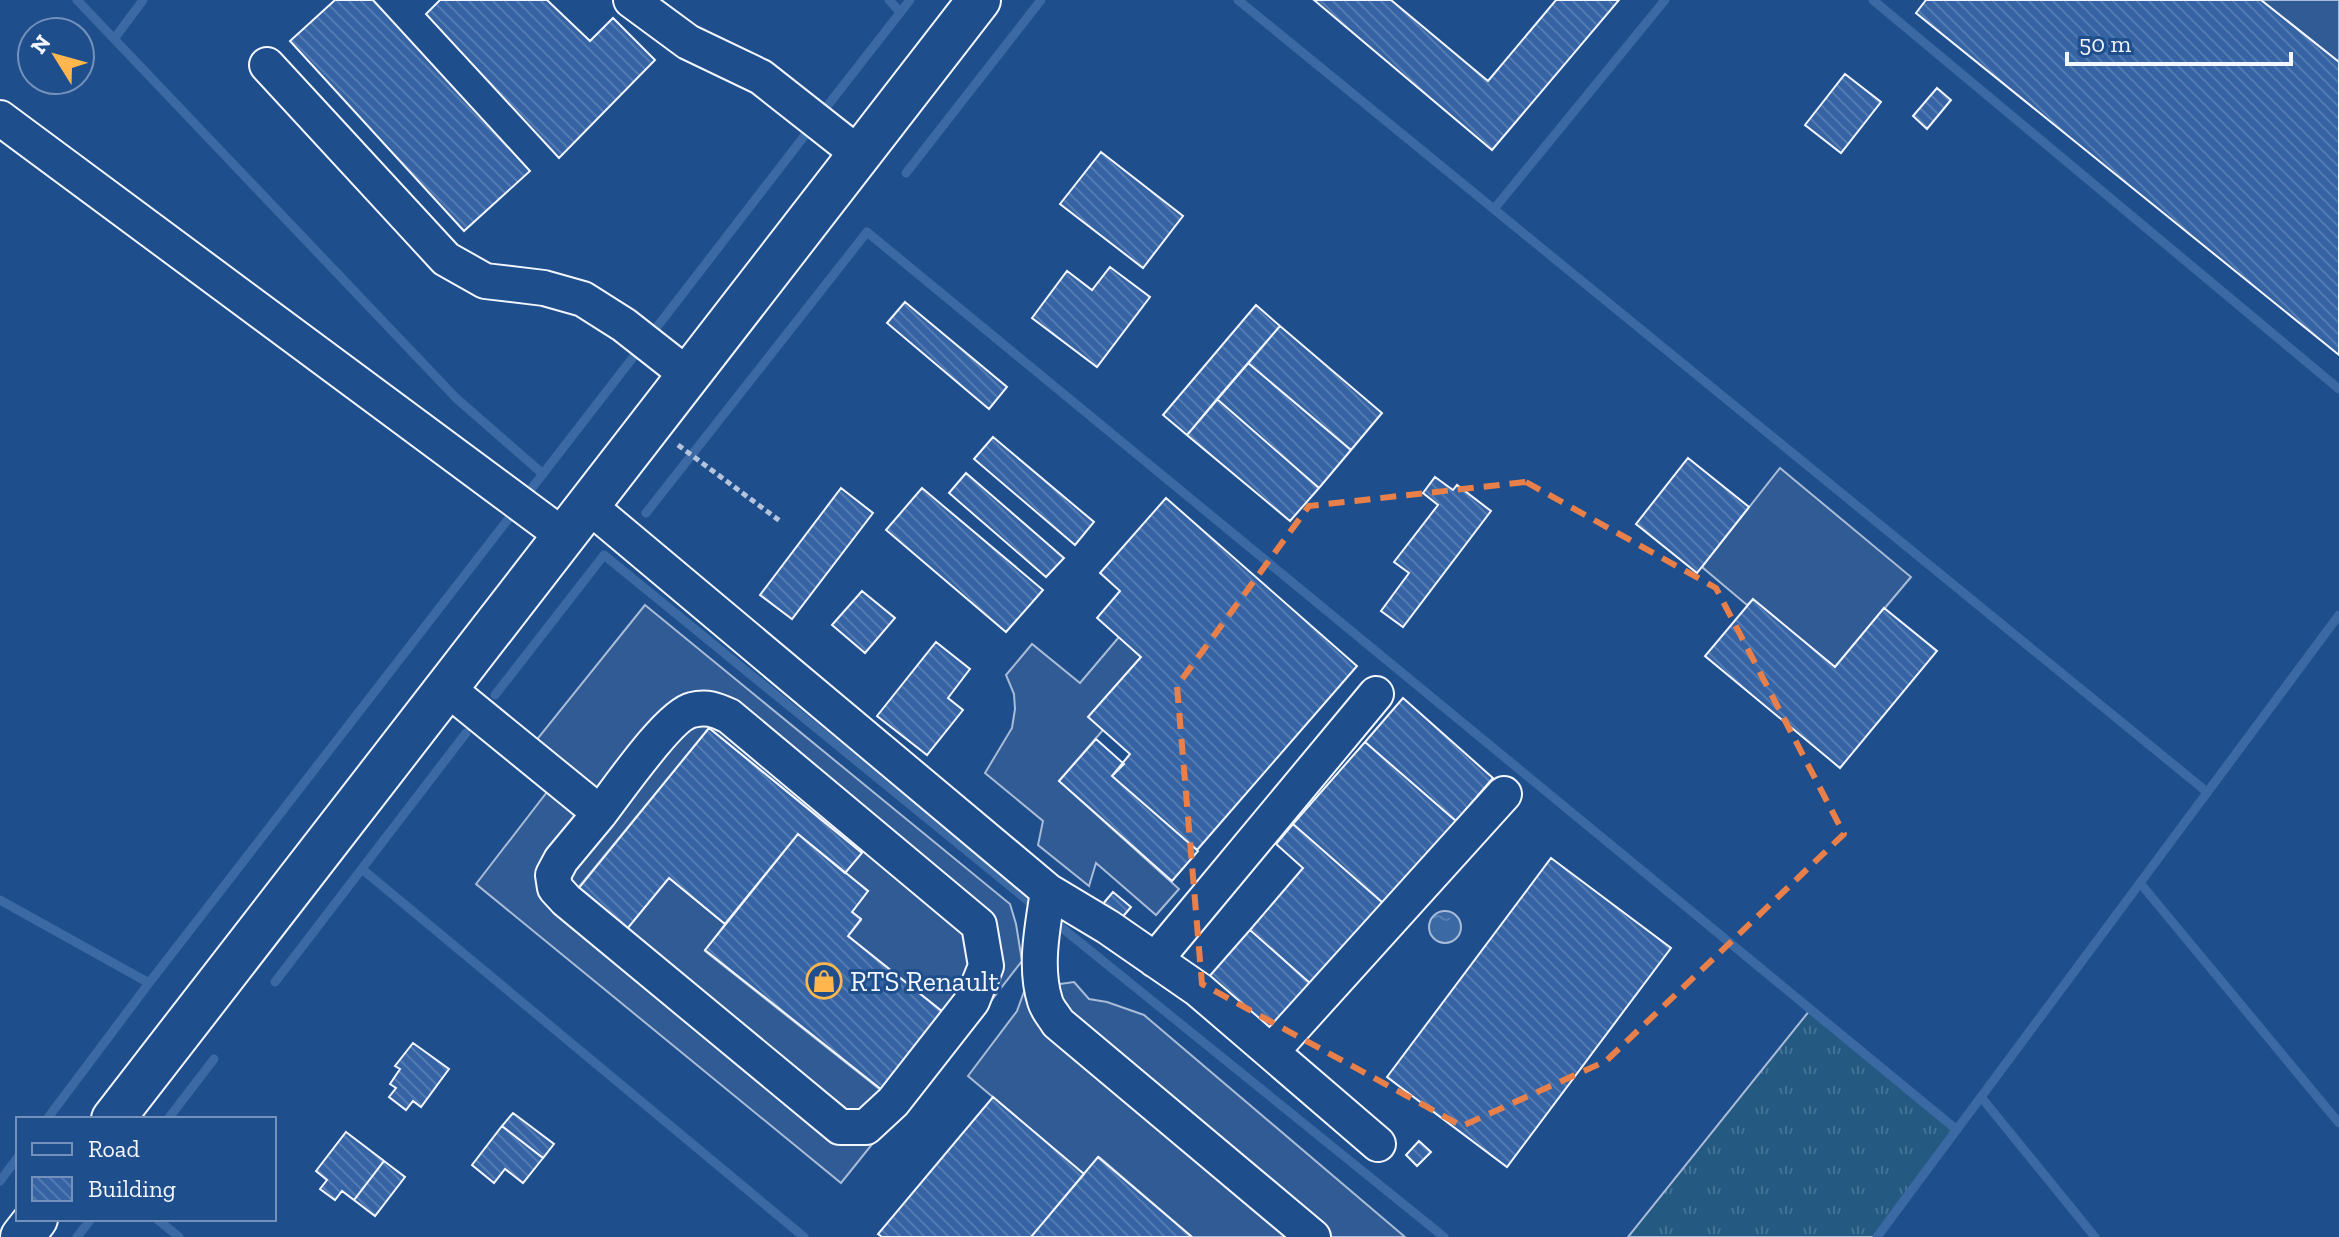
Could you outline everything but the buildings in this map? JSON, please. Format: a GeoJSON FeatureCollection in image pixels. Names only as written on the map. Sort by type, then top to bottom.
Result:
{"type":"FeatureCollection","features":[{"type":"Feature","properties":{"kind":"main road"},"geometry":{"type":"LineString","coordinates":[[115,1117],[979,0]]}},
{"type":"Feature","properties":{"kind":"main road"},"geometry":{"type":"LineString","coordinates":[[22,1237],[34,1221]]}},
{"type":"Feature","properties":{"kind":"lane"},"geometry":{"type":"LineString","coordinates":[[631,0],[688,42],[761,77],[860,155]]}},
{"type":"Feature","properties":{"kind":"lane"},"geometry":{"type":"LineString","coordinates":[[267,65],[446,259],[485,281],[544,288],[583,299],[624,325],[689,376]]}},
{"type":"Feature","properties":{"kind":"lane"},"geometry":{"type":"LineString","coordinates":[[0,118],[577,522],[1048,891],[1108,927],[1199,990],[1378,1144]]}},
{"type":"Feature","properties":{"kind":"lane"},"geometry":{"type":"LineString","coordinates":[[448,689],[600,813]]}},
{"type":"Feature","properties":{"kind":"lane"},"geometry":{"type":"LineString","coordinates":[[1155,960],[1376,694]]}},
{"type":"Feature","properties":{"kind":"lane"},"geometry":{"type":"LineString","coordinates":[[711,708],[729,716],[979,925],[986,966],[972,1001],[893,1102],[866,1127],[840,1127],[555,888],[553,875],[561,860],[600,813],[673,720],[690,710],[711,708]]}},
{"type":"Feature","properties":{"kind":"lane"},"geometry":{"type":"LineString","coordinates":[[1271,1052],[1504,794]]}},
{"type":"Feature","properties":{"kind":"lane"},"geometry":{"type":"LineString","coordinates":[[1048,891],[1040,974],[1045,1003],[1058,1023],[1313,1237]]}},
{"type":"Feature","properties":{"kind":"path"},"geometry":{"type":"LineString","coordinates":[[651,426],[780,521]]}},
{"type":"Feature","properties":{"kind":"highlighted area"},"geometry":{"type":"Polygon","coordinates":[[[1526,482],[1716,588],[1844,834],[1606,1061],[1462,1126],[1202,984],[1177,686],[1309,506],[1526,482]]]}},
{"type":"Feature","properties":{"kind":"green space"},"geometry":{"type":"Polygon","coordinates":[[[1810,1010],[1957,1130],[1877,1237],[1628,1237],[1810,1010]]]}},
{"type":"Feature","properties":{"kind":"shaded area"},"geometry":{"type":"Polygon","coordinates":[[[2261,0],[2339,0],[2339,62],[2261,0]]]}},
{"type":"Feature","properties":{"kind":"shaded area"},"geometry":{"type":"Polygon","coordinates":[[[1780,468],[1911,577],[1835,667],[1753,600],[1747,605],[1702,567],[1780,468]]]}},
{"type":"Feature","properties":{"kind":"shaded area"},"geometry":{"type":"Polygon","coordinates":[[[645,605],[1010,904],[1022,961],[966,1033],[848,936],[861,920],[852,912],[868,891],[845,873],[862,852],[709,728],[578,888],[669,878],[725,924],[705,951],[902,1107],[841,1183],[476,884],[557,779],[526,753],[645,605]]]}},
{"type":"Feature","properties":{"kind":"shaded area"},"geometry":{"type":"Polygon","coordinates":[[[1119,637],[1141,657],[1089,716],[1103,730],[1059,781],[1179,889],[1156,915],[1096,863],[1089,886],[1038,845],[1043,821],[985,773],[1012,728],[1014,694],[1006,675],[1032,644],[1080,683],[1119,637]]]}},
{"type":"Feature","properties":{"kind":"shaded area"},"geometry":{"type":"Polygon","coordinates":[[[1074,982],[1089,999],[1144,1015],[1405,1237],[1192,1237],[1099,1157],[1084,1174],[968,1076],[1017,1011],[1025,989],[1074,982]]]}},
{"type":"Feature","properties":{"kind":"water"},"geometry":{"type":"Polygon","coordinates":[[[1445,911],[1457,915],[1461,927],[1457,939],[1445,943],[1433,939],[1429,927],[1433,915],[1445,911]]]}},
{"type":"Feature","properties":{"kind":"waterway"},"geometry":{"type":"LineString","coordinates":[[77,0],[456,398],[543,474]]}},
{"type":"Feature","properties":{"kind":"waterway"},"geometry":{"type":"LineString","coordinates":[[114,39],[143,0]]}},
{"type":"Feature","properties":{"kind":"waterway"},"geometry":{"type":"LineString","coordinates":[[889,0],[900,12]]}},
{"type":"Feature","properties":{"kind":"waterway"},"geometry":{"type":"LineString","coordinates":[[821,114],[910,0]]}},
{"type":"Feature","properties":{"kind":"waterway"},"geometry":{"type":"LineString","coordinates":[[906,173],[1041,0]]}},
{"type":"Feature","properties":{"kind":"waterway"},"geometry":{"type":"LineString","coordinates":[[1238,0],[2207,792]]}},
{"type":"Feature","properties":{"kind":"waterway"},"geometry":{"type":"LineString","coordinates":[[1494,209],[1665,0]]}},
{"type":"Feature","properties":{"kind":"waterway"},"geometry":{"type":"LineString","coordinates":[[1873,0],[2339,389]]}},
{"type":"Feature","properties":{"kind":"waterway"},"geometry":{"type":"LineString","coordinates":[[650,336],[812,126]]}},
{"type":"Feature","properties":{"kind":"waterway"},"geometry":{"type":"LineString","coordinates":[[646,513],[867,232],[1957,1130]]}},
{"type":"Feature","properties":{"kind":"waterway"},"geometry":{"type":"LineString","coordinates":[[525,497],[641,347]]}},
{"type":"Feature","properties":{"kind":"waterway"},"geometry":{"type":"LineString","coordinates":[[0,900],[149,983],[516,509]]}},
{"type":"Feature","properties":{"kind":"waterway"},"geometry":{"type":"LineString","coordinates":[[495,695],[604,555],[1037,908]]}},
{"type":"Feature","properties":{"kind":"waterway"},"geometry":{"type":"LineString","coordinates":[[1877,1237],[2339,615]]}},
{"type":"Feature","properties":{"kind":"waterway"},"geometry":{"type":"LineString","coordinates":[[275,982],[466,733]]}},
{"type":"Feature","properties":{"kind":"waterway"},"geometry":{"type":"LineString","coordinates":[[362,869],[804,1237]]}},
{"type":"Feature","properties":{"kind":"waterway"},"geometry":{"type":"LineString","coordinates":[[2140,883],[2339,1123]]}},
{"type":"Feature","properties":{"kind":"waterway"},"geometry":{"type":"LineString","coordinates":[[1051,919],[1444,1237]]}},
{"type":"Feature","properties":{"kind":"waterway"},"geometry":{"type":"LineString","coordinates":[[48,1117],[149,983]]}},
{"type":"Feature","properties":{"kind":"waterway"},"geometry":{"type":"LineString","coordinates":[[170,1117],[214,1059]]}},
{"type":"Feature","properties":{"kind":"waterway"},"geometry":{"type":"LineString","coordinates":[[1981,1097],[2095,1237]]}},
{"type":"Feature","properties":{"kind":"waterway"},"geometry":{"type":"LineString","coordinates":[[0,1181],[16,1160]]}},
{"type":"Feature","properties":{"kind":"waterway"},"geometry":{"type":"LineString","coordinates":[[77,1237],[89,1221]]}},
{"type":"Feature","properties":{"kind":"waterway"},"geometry":{"type":"LineString","coordinates":[[159,1221],[179,1237]]}},
{"type":"Feature","properties":{"kind":"place","name":"RTS Renault"},"geometry":{"type":"Point","coordinates":[824,981]}}]}
